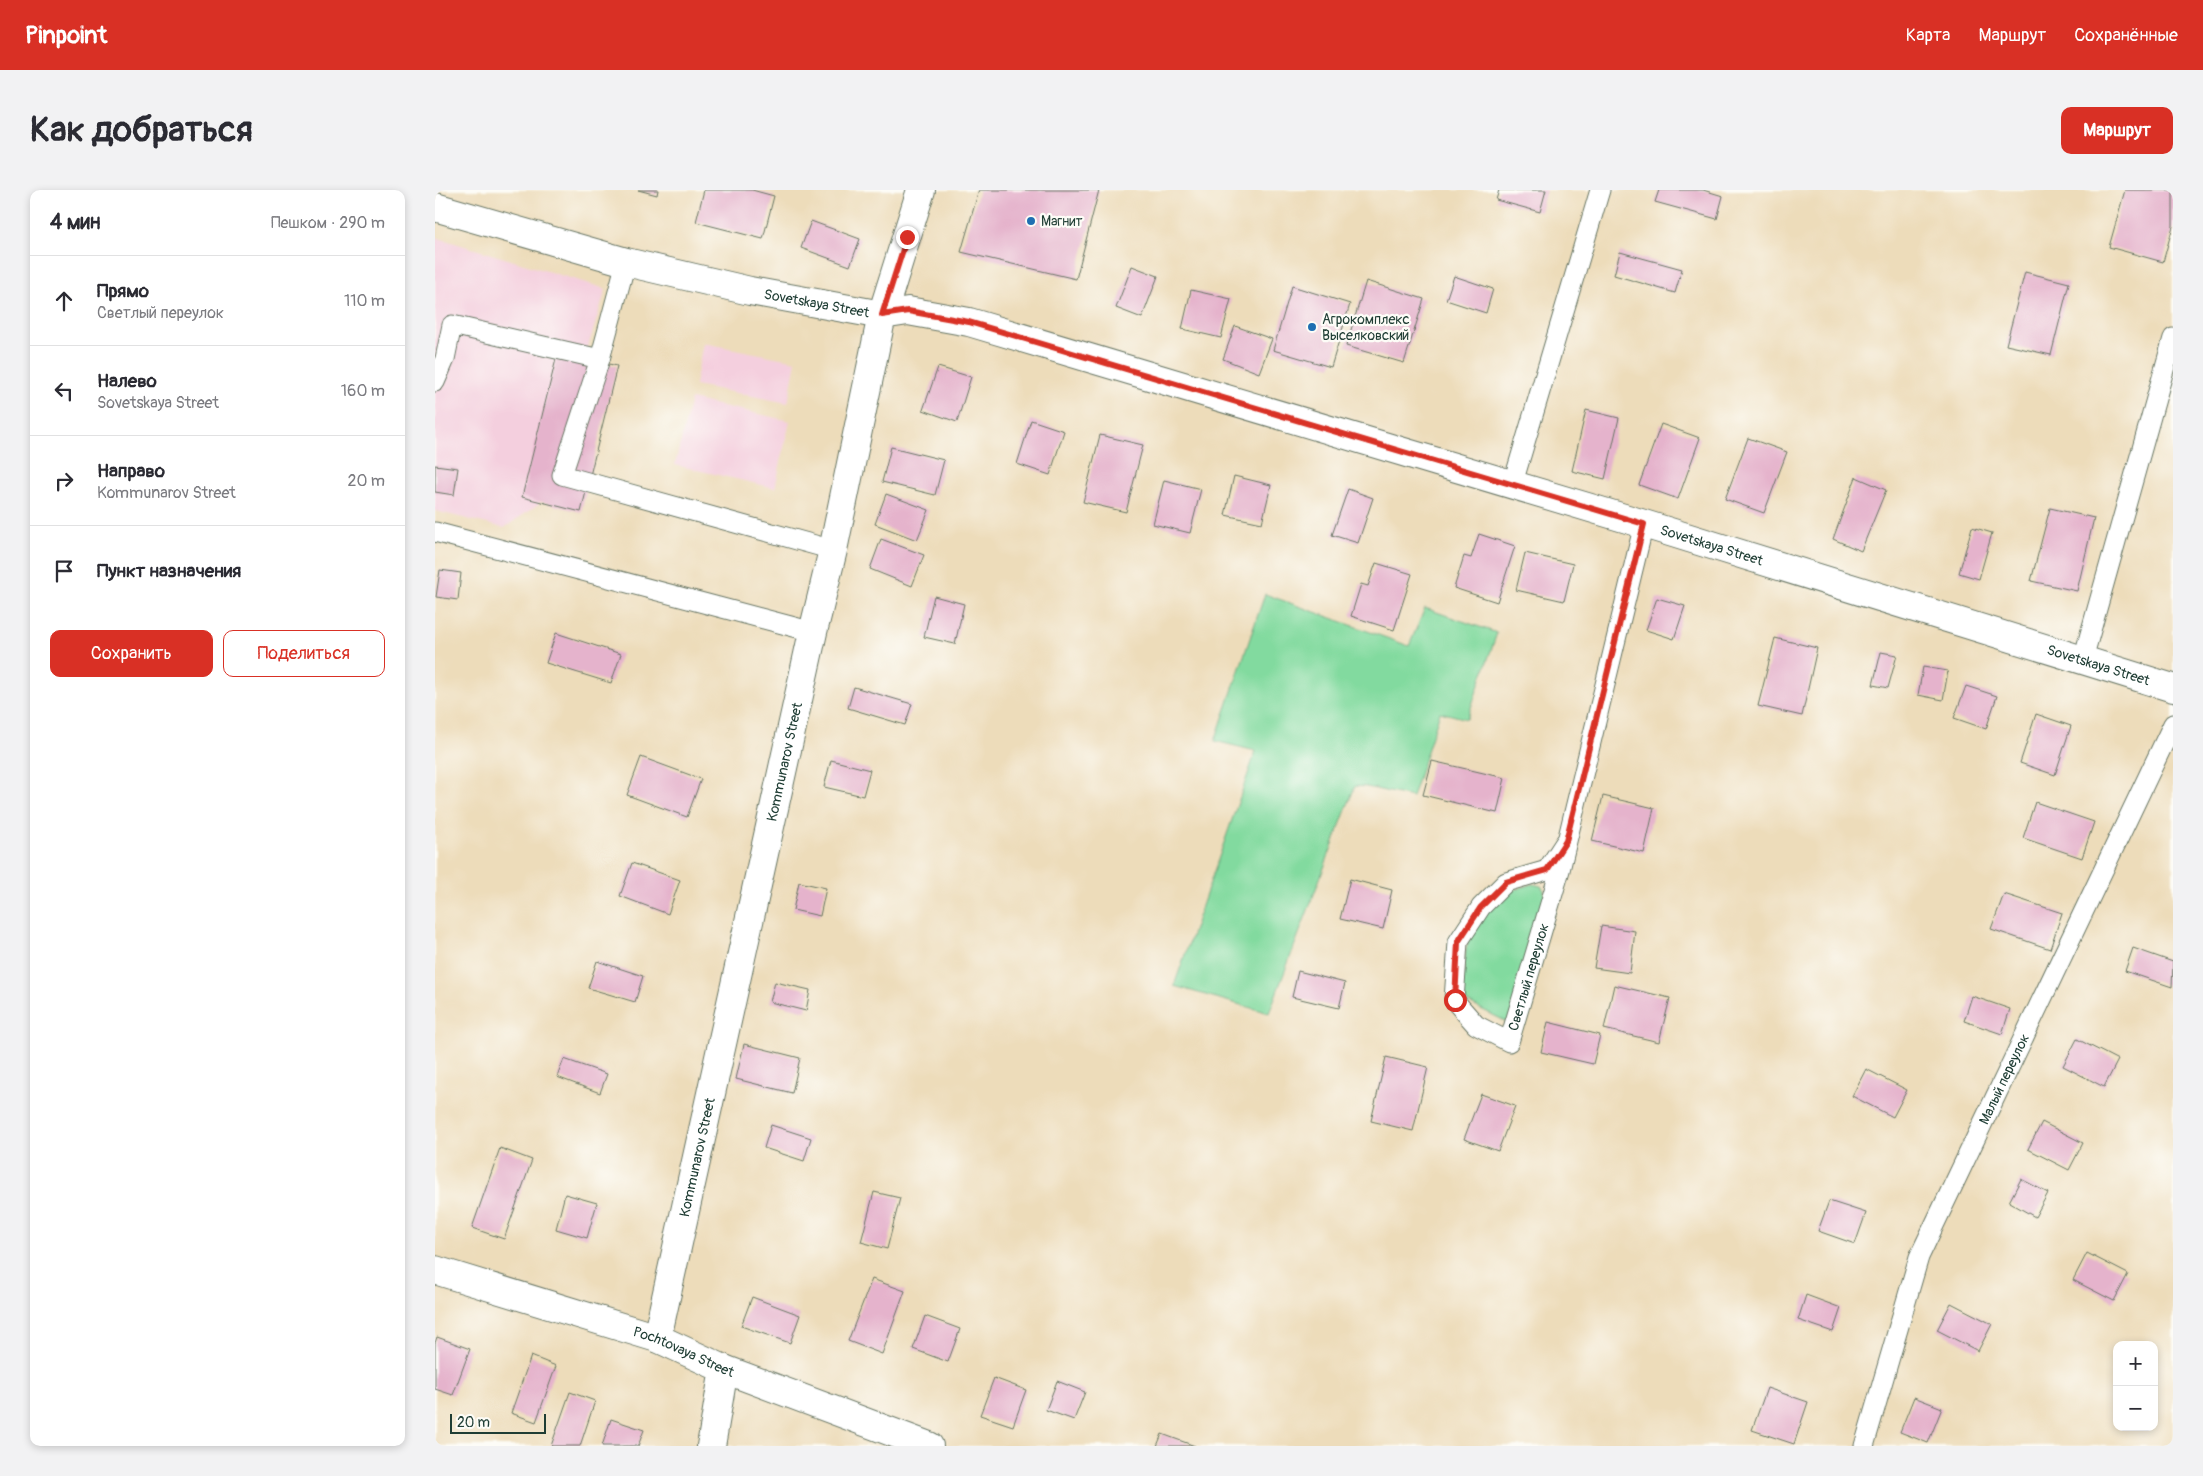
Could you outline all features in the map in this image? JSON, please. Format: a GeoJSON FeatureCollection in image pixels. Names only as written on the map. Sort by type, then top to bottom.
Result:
{"type":"FeatureCollection","features":[{"type":"Feature","properties":{"kind":"street","name":"Kommunarov Street"},"geometry":{"type":"LineString","coordinates":[[657,1338],[813,632],[833,550],[882,315],[921,190]]}},
{"type":"Feature","properties":{"kind":"street","name":"Sovetskaya Street"},"geometry":{"type":"LineString","coordinates":[[435,207],[626,262],[750,291],[882,315],[908,311],[969,322],[1644,524],[2173,688]]}},
{"type":"Feature","properties":{"kind":"street","name":"Pochtovaya Street"},"geometry":{"type":"LineString","coordinates":[[435,1270],[657,1338],[724,1370],[929,1446]]}},
{"type":"Feature","properties":{"kind":"street"},"geometry":{"type":"LineString","coordinates":[[711,1446],[724,1370]]}},
{"type":"Feature","properties":{"kind":"lane"},"geometry":{"type":"LineString","coordinates":[[1512,486],[1601,190]]}},
{"type":"Feature","properties":{"kind":"lane"},"geometry":{"type":"LineString","coordinates":[[626,262],[599,359],[562,475],[833,550]]}},
{"type":"Feature","properties":{"kind":"lane"},"geometry":{"type":"LineString","coordinates":[[435,382],[445,359],[453,324],[599,359]]}},
{"type":"Feature","properties":{"kind":"lane"},"geometry":{"type":"LineString","coordinates":[[2083,659],[2173,338]]}},
{"type":"Feature","properties":{"kind":"lane","name":"Светлый переулок"},"geometry":{"type":"LineString","coordinates":[[1566,841],[1547,870],[1506,882],[1481,907],[1458,942],[1455,1000],[1476,1026],[1509,1042],[1559,870],[1644,524]]}},
{"type":"Feature","properties":{"kind":"lane"},"geometry":{"type":"LineString","coordinates":[[435,532],[813,632]]}},
{"type":"Feature","properties":{"kind":"lane","name":"Малый переулок"},"geometry":{"type":"LineString","coordinates":[[1864,1446],[1919,1257],[2173,724]]}},
{"type":"Feature","properties":{"kind":"shaded area"},"geometry":{"type":"Polygon","coordinates":[[[435,237],[606,289],[539,504],[504,528],[435,511],[435,237]]]}},
{"type":"Feature","properties":{"kind":"shaded area"},"geometry":{"type":"Polygon","coordinates":[[[703,343],[796,361],[788,403],[695,385],[703,343]]]}},
{"type":"Feature","properties":{"kind":"shaded area"},"geometry":{"type":"Polygon","coordinates":[[[691,399],[790,421],[775,488],[675,465],[691,399]]]}},
{"type":"Feature","properties":{"kind":"green space"},"geometry":{"type":"Polygon","coordinates":[[[1265,594],[1409,646],[1425,608],[1497,633],[1467,719],[1440,712],[1412,797],[1355,786],[1269,1013],[1174,986],[1256,751],[1215,741],[1265,594]]]}},
{"type":"Feature","properties":{"kind":"green space"},"geometry":{"type":"Polygon","coordinates":[[[1533,884],[1541,886],[1544,890],[1545,904],[1509,1023],[1467,1002],[1462,990],[1466,949],[1475,922],[1503,893],[1533,884]]]}},
{"type":"Feature","properties":{"kind":"building"},"geometry":{"type":"Polygon","coordinates":[[[638,190],[658,190],[657,195],[638,190]]]}},
{"type":"Feature","properties":{"kind":"building"},"geometry":{"type":"Polygon","coordinates":[[[704,190],[752,190],[774,196],[763,239],[696,222],[704,190]]]}},
{"type":"Feature","properties":{"kind":"building","name":"Магнит"},"geometry":{"type":"Polygon","coordinates":[[[979,190],[1099,190],[1076,279],[961,252],[979,190]]]}},
{"type":"Feature","properties":{"kind":"building"},"geometry":{"type":"Polygon","coordinates":[[[1499,190],[1546,190],[1540,212],[1496,200],[1499,190]]]}},
{"type":"Feature","properties":{"kind":"building"},"geometry":{"type":"Polygon","coordinates":[[[1659,190],[1703,190],[1723,196],[1717,219],[1655,202],[1659,190]]]}},
{"type":"Feature","properties":{"kind":"building"},"geometry":{"type":"Polygon","coordinates":[[[2125,190],[2173,190],[2173,226],[2163,262],[2109,247],[2125,190]]]}},
{"type":"Feature","properties":{"kind":"building"},"geometry":{"type":"Polygon","coordinates":[[[811,221],[860,239],[850,266],[801,248],[811,221]]]}},
{"type":"Feature","properties":{"kind":"building"},"geometry":{"type":"Polygon","coordinates":[[[1620,252],[1682,269],[1675,293],[1614,275],[1620,252]]]}},
{"type":"Feature","properties":{"kind":"building"},"geometry":{"type":"Polygon","coordinates":[[[1132,266],[1158,276],[1142,318],[1116,308],[1132,266]]]}},
{"type":"Feature","properties":{"kind":"building"},"geometry":{"type":"Polygon","coordinates":[[[2025,272],[2069,283],[2051,355],[2006,345],[2025,272]]]}},
{"type":"Feature","properties":{"kind":"building"},"geometry":{"type":"Polygon","coordinates":[[[1454,276],[1493,289],[1486,313],[1446,300],[1454,276]]]}},
{"type":"Feature","properties":{"kind":"building"},"geometry":{"type":"Polygon","coordinates":[[[1366,281],[1424,299],[1404,363],[1346,346],[1366,281]]]}},
{"type":"Feature","properties":{"kind":"building","name":"Агрокомплекс Выселковский"},"geometry":{"type":"Polygon","coordinates":[[[1292,286],[1350,304],[1331,367],[1273,350],[1292,286]]]}},
{"type":"Feature","properties":{"kind":"building"},"geometry":{"type":"Polygon","coordinates":[[[1191,290],[1231,299],[1221,338],[1182,329],[1191,290]]]}},
{"type":"Feature","properties":{"kind":"building"},"geometry":{"type":"Polygon","coordinates":[[[1235,326],[1272,339],[1259,373],[1223,359],[1235,326]]]}},
{"type":"Feature","properties":{"kind":"building"},"geometry":{"type":"Polygon","coordinates":[[[558,351],[617,366],[581,512],[522,497],[558,351]]]}},
{"type":"Feature","properties":{"kind":"building"},"geometry":{"type":"Polygon","coordinates":[[[938,367],[971,377],[957,422],[923,410],[938,367]]]}},
{"type":"Feature","properties":{"kind":"building"},"geometry":{"type":"Polygon","coordinates":[[[1586,410],[1619,418],[1605,479],[1572,471],[1586,410]]]}},
{"type":"Feature","properties":{"kind":"building"},"geometry":{"type":"Polygon","coordinates":[[[1031,420],[1064,431],[1050,475],[1017,464],[1031,420]]]}},
{"type":"Feature","properties":{"kind":"building"},"geometry":{"type":"Polygon","coordinates":[[[1661,424],[1700,438],[1678,499],[1639,485],[1661,424]]]}},
{"type":"Feature","properties":{"kind":"building"},"geometry":{"type":"Polygon","coordinates":[[[1100,435],[1143,445],[1126,512],[1083,502],[1100,435]]]}},
{"type":"Feature","properties":{"kind":"building"},"geometry":{"type":"Polygon","coordinates":[[[1748,438],[1787,452],[1764,513],[1725,499],[1748,438]]]}},
{"type":"Feature","properties":{"kind":"building"},"geometry":{"type":"Polygon","coordinates":[[[891,447],[944,460],[935,495],[882,482],[891,447]]]}},
{"type":"Feature","properties":{"kind":"building"},"geometry":{"type":"Polygon","coordinates":[[[435,465],[458,468],[454,495],[435,492],[435,465]]]}},
{"type":"Feature","properties":{"kind":"building"},"geometry":{"type":"Polygon","coordinates":[[[1234,476],[1271,485],[1262,523],[1225,515],[1234,476]]]}},
{"type":"Feature","properties":{"kind":"building"},"geometry":{"type":"Polygon","coordinates":[[[1856,477],[1886,490],[1861,551],[1833,539],[1856,477]]]}},
{"type":"Feature","properties":{"kind":"building"},"geometry":{"type":"Polygon","coordinates":[[[1164,480],[1201,489],[1190,533],[1153,524],[1164,480]]]}},
{"type":"Feature","properties":{"kind":"building"},"geometry":{"type":"Polygon","coordinates":[[[1348,489],[1373,498],[1358,543],[1332,535],[1348,489]]]}},
{"type":"Feature","properties":{"kind":"building"},"geometry":{"type":"Polygon","coordinates":[[[886,494],[929,510],[917,540],[875,524],[886,494]]]}},
{"type":"Feature","properties":{"kind":"building"},"geometry":{"type":"Polygon","coordinates":[[[2050,508],[2094,518],[2077,591],[2031,581],[2050,508]]]}},
{"type":"Feature","properties":{"kind":"building"},"geometry":{"type":"Polygon","coordinates":[[[1972,527],[1992,533],[1979,579],[1959,573],[1972,527]]]}},
{"type":"Feature","properties":{"kind":"building"},"geometry":{"type":"Polygon","coordinates":[[[1479,534],[1515,546],[1497,602],[1454,588],[1464,556],[1471,558],[1479,534]]]}},
{"type":"Feature","properties":{"kind":"building"},"geometry":{"type":"Polygon","coordinates":[[[881,539],[924,555],[912,586],[870,569],[881,539]]]}},
{"type":"Feature","properties":{"kind":"building"},"geometry":{"type":"Polygon","coordinates":[[[1525,553],[1573,564],[1564,601],[1516,590],[1525,553]]]}},
{"type":"Feature","properties":{"kind":"building"},"geometry":{"type":"Polygon","coordinates":[[[1376,563],[1412,574],[1394,630],[1351,616],[1361,584],[1368,586],[1376,563]]]}},
{"type":"Feature","properties":{"kind":"building"},"geometry":{"type":"Polygon","coordinates":[[[440,570],[461,573],[458,600],[436,597],[440,570]]]}},
{"type":"Feature","properties":{"kind":"building"},"geometry":{"type":"Polygon","coordinates":[[[934,596],[964,604],[955,644],[924,637],[934,596]]]}},
{"type":"Feature","properties":{"kind":"building"},"geometry":{"type":"Polygon","coordinates":[[[1657,598],[1685,606],[1674,639],[1646,630],[1657,598]]]}},
{"type":"Feature","properties":{"kind":"building"},"geometry":{"type":"Polygon","coordinates":[[[556,633],[621,654],[611,683],[546,663],[556,633]]]}},
{"type":"Feature","properties":{"kind":"building"},"geometry":{"type":"Polygon","coordinates":[[[1775,638],[1817,648],[1802,716],[1758,706],[1775,638]]]}},
{"type":"Feature","properties":{"kind":"building"},"geometry":{"type":"Polygon","coordinates":[[[1881,652],[1897,655],[1888,688],[1873,685],[1881,652]]]}},
{"type":"Feature","properties":{"kind":"building"},"geometry":{"type":"Polygon","coordinates":[[[1923,667],[1948,671],[1943,700],[1918,695],[1923,667]]]}},
{"type":"Feature","properties":{"kind":"building"},"geometry":{"type":"Polygon","coordinates":[[[1966,686],[1997,696],[1986,729],[1954,718],[1966,686]]]}},
{"type":"Feature","properties":{"kind":"building"},"geometry":{"type":"Polygon","coordinates":[[[854,687],[912,704],[905,725],[848,708],[854,687]]]}},
{"type":"Feature","properties":{"kind":"building"},"geometry":{"type":"Polygon","coordinates":[[[2036,714],[2071,726],[2055,775],[2020,763],[2036,714]]]}},
{"type":"Feature","properties":{"kind":"building"},"geometry":{"type":"Polygon","coordinates":[[[641,757],[701,779],[687,817],[627,795],[641,757]]]}},
{"type":"Feature","properties":{"kind":"building"},"geometry":{"type":"Polygon","coordinates":[[[831,760],[870,770],[863,796],[824,787],[831,760]]]}},
{"type":"Feature","properties":{"kind":"building"},"geometry":{"type":"Polygon","coordinates":[[[1432,761],[1505,778],[1497,813],[1423,795],[1432,761]]]}},
{"type":"Feature","properties":{"kind":"building"},"geometry":{"type":"Polygon","coordinates":[[[1603,796],[1654,808],[1644,853],[1592,841],[1603,796]]]}},
{"type":"Feature","properties":{"kind":"building"},"geometry":{"type":"Polygon","coordinates":[[[2035,802],[2094,822],[2082,858],[2023,838],[2035,802]]]}},
{"type":"Feature","properties":{"kind":"building"},"geometry":{"type":"Polygon","coordinates":[[[632,863],[680,880],[668,914],[620,896],[632,863]]]}},
{"type":"Feature","properties":{"kind":"building"},"geometry":{"type":"Polygon","coordinates":[[[1350,879],[1392,890],[1383,929],[1340,919],[1350,879]]]}},
{"type":"Feature","properties":{"kind":"building"},"geometry":{"type":"Polygon","coordinates":[[[799,882],[826,888],[820,916],[793,910],[799,882]]]}},
{"type":"Feature","properties":{"kind":"building"},"geometry":{"type":"Polygon","coordinates":[[[2004,894],[2062,913],[2050,949],[1991,929],[2004,894]]]}},
{"type":"Feature","properties":{"kind":"building"},"geometry":{"type":"Polygon","coordinates":[[[1601,926],[1635,931],[1630,973],[1594,968],[1601,926]]]}},
{"type":"Feature","properties":{"kind":"building"},"geometry":{"type":"Polygon","coordinates":[[[2133,948],[2173,962],[2172,987],[2125,971],[2133,948]]]}},
{"type":"Feature","properties":{"kind":"building"},"geometry":{"type":"Polygon","coordinates":[[[597,961],[643,976],[635,1002],[588,988],[597,961]]]}},
{"type":"Feature","properties":{"kind":"building"},"geometry":{"type":"Polygon","coordinates":[[[1298,971],[1345,983],[1339,1008],[1292,997],[1298,971]]]}},
{"type":"Feature","properties":{"kind":"building"},"geometry":{"type":"Polygon","coordinates":[[[775,982],[810,990],[806,1011],[770,1002],[775,982]]]}},
{"type":"Feature","properties":{"kind":"building"},"geometry":{"type":"Polygon","coordinates":[[[1614,985],[1670,998],[1659,1042],[1604,1029],[1614,985]]]}},
{"type":"Feature","properties":{"kind":"building"},"geometry":{"type":"Polygon","coordinates":[[[1972,996],[2010,1009],[2002,1034],[1964,1021],[1972,996]]]}},
{"type":"Feature","properties":{"kind":"building"},"geometry":{"type":"Polygon","coordinates":[[[1548,1022],[1600,1035],[1593,1064],[1541,1052],[1548,1022]]]}},
{"type":"Feature","properties":{"kind":"building"},"geometry":{"type":"Polygon","coordinates":[[[2077,1039],[2118,1060],[2104,1087],[2063,1066],[2077,1039]]]}},
{"type":"Feature","properties":{"kind":"building"},"geometry":{"type":"Polygon","coordinates":[[[744,1044],[800,1058],[792,1093],[736,1079],[744,1044]]]}},
{"type":"Feature","properties":{"kind":"building"},"geometry":{"type":"Polygon","coordinates":[[[1386,1057],[1428,1067],[1413,1131],[1371,1121],[1386,1057]]]}},
{"type":"Feature","properties":{"kind":"building"},"geometry":{"type":"Polygon","coordinates":[[[564,1059],[607,1074],[600,1093],[557,1077],[564,1059]]]}},
{"type":"Feature","properties":{"kind":"building"},"geometry":{"type":"Polygon","coordinates":[[[1866,1069],[1907,1090],[1893,1117],[1852,1096],[1866,1069]]]}},
{"type":"Feature","properties":{"kind":"building"},"geometry":{"type":"Polygon","coordinates":[[[1481,1094],[1515,1106],[1498,1151],[1464,1139],[1481,1094]]]}},
{"type":"Feature","properties":{"kind":"building"},"geometry":{"type":"Polygon","coordinates":[[[2042,1122],[2083,1143],[2069,1170],[2028,1149],[2042,1122]]]}},
{"type":"Feature","properties":{"kind":"building"},"geometry":{"type":"Polygon","coordinates":[[[771,1125],[811,1138],[804,1161],[764,1148],[771,1125]]]}},
{"type":"Feature","properties":{"kind":"building"},"geometry":{"type":"Polygon","coordinates":[[[500,1148],[532,1160],[504,1239],[472,1228],[500,1148]]]}},
{"type":"Feature","properties":{"kind":"building"},"geometry":{"type":"Polygon","coordinates":[[[2021,1179],[2048,1193],[2035,1217],[2009,1202],[2021,1179]]]}},
{"type":"Feature","properties":{"kind":"building"},"geometry":{"type":"Polygon","coordinates":[[[874,1192],[900,1198],[887,1249],[861,1242],[874,1192]]]}},
{"type":"Feature","properties":{"kind":"building"},"geometry":{"type":"Polygon","coordinates":[[[565,1194],[597,1203],[587,1238],[556,1229],[565,1194]]]}},
{"type":"Feature","properties":{"kind":"building"},"geometry":{"type":"Polygon","coordinates":[[[1829,1201],[1866,1213],[1855,1244],[1818,1231],[1829,1201]]]}},
{"type":"Feature","properties":{"kind":"building"},"geometry":{"type":"Polygon","coordinates":[[[2087,1253],[2128,1274],[2114,1301],[2073,1280],[2087,1253]]]}},
{"type":"Feature","properties":{"kind":"building"},"geometry":{"type":"Polygon","coordinates":[[[872,1279],[905,1291],[882,1354],[848,1341],[872,1279]]]}},
{"type":"Feature","properties":{"kind":"building"},"geometry":{"type":"Polygon","coordinates":[[[1806,1295],[1841,1308],[1833,1332],[1798,1320],[1806,1295]]]}},
{"type":"Feature","properties":{"kind":"building"},"geometry":{"type":"Polygon","coordinates":[[[752,1297],[800,1315],[790,1343],[741,1326],[752,1297]]]}},
{"type":"Feature","properties":{"kind":"building"},"geometry":{"type":"Polygon","coordinates":[[[1951,1303],[1992,1324],[1978,1351],[1937,1330],[1951,1303]]]}},
{"type":"Feature","properties":{"kind":"building"},"geometry":{"type":"Polygon","coordinates":[[[925,1316],[960,1329],[948,1362],[913,1349],[925,1316]]]}},
{"type":"Feature","properties":{"kind":"building"},"geometry":{"type":"Polygon","coordinates":[[[437,1337],[470,1349],[453,1395],[435,1389],[435,1343],[437,1337]]]}},
{"type":"Feature","properties":{"kind":"building"},"geometry":{"type":"Polygon","coordinates":[[[531,1356],[556,1366],[536,1422],[511,1413],[531,1356]]]}},
{"type":"Feature","properties":{"kind":"building"},"geometry":{"type":"Polygon","coordinates":[[[994,1378],[1026,1390],[1013,1426],[980,1415],[994,1378]]]}},
{"type":"Feature","properties":{"kind":"building"},"geometry":{"type":"Polygon","coordinates":[[[1057,1381],[1085,1392],[1074,1420],[1046,1410],[1057,1381]]]}},
{"type":"Feature","properties":{"kind":"building"},"geometry":{"type":"Polygon","coordinates":[[[1767,1388],[1808,1402],[1794,1444],[1752,1430],[1767,1388]]]}},
{"type":"Feature","properties":{"kind":"building"},"geometry":{"type":"Polygon","coordinates":[[[570,1392],[595,1401],[580,1446],[551,1446],[570,1392]]]}},
{"type":"Feature","properties":{"kind":"building"},"geometry":{"type":"Polygon","coordinates":[[[1914,1397],[1942,1408],[1928,1443],[1900,1432],[1914,1397]]]}},
{"type":"Feature","properties":{"kind":"building"},"geometry":{"type":"Polygon","coordinates":[[[611,1419],[644,1430],[638,1446],[602,1446],[611,1419]]]}},
{"type":"Feature","properties":{"kind":"building"},"geometry":{"type":"Polygon","coordinates":[[[1162,1434],[1195,1446],[1157,1446],[1162,1434]]]}},
{"type":"Feature","properties":{"kind":"place","name":"Магнит"},"geometry":{"type":"Point","coordinates":[1031,221]}},
{"type":"Feature","properties":{"kind":"place","name":"Агрокомплекс Выселковский"},"geometry":{"type":"Point","coordinates":[1312,327]}},
{"type":"Feature","properties":{"kind":"route"},"geometry":{"type":"LineString","coordinates":[[907,237],[882,315],[908,311],[969,322],[1644,524],[1566,841],[1547,870],[1506,882],[1481,907],[1458,942],[1455,1000]]}}]}
